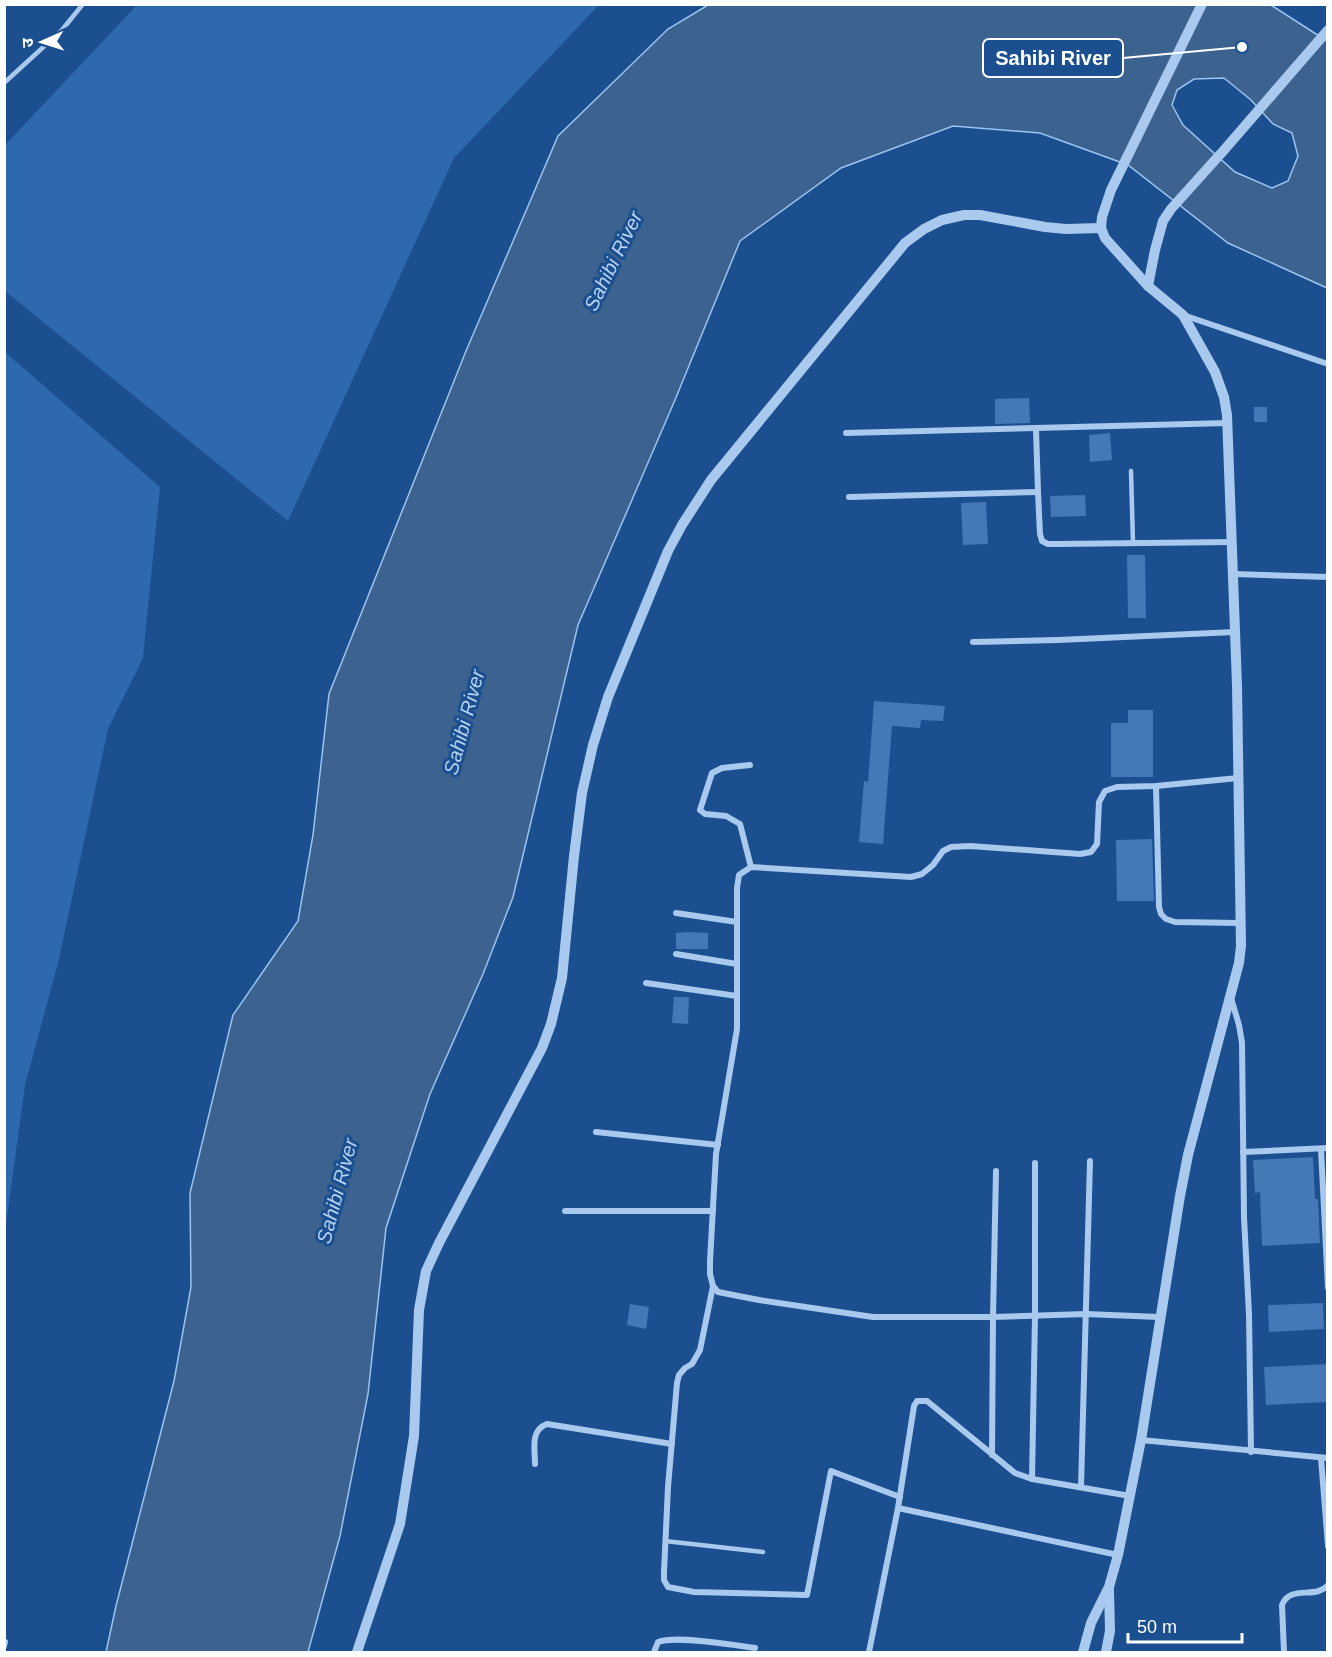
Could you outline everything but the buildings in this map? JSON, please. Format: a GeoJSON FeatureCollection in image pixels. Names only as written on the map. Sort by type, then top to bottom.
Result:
{"type":"FeatureCollection","features":[{"type":"Feature","properties":{"kind":"street"},"geometry":{"type":"LineString","coordinates":[[1202,4],[1111,190],[1102,217],[1101,228],[1105,238],[1148,286],[1183,315],[1328,364]]}},
{"type":"Feature","properties":{"kind":"street"},"geometry":{"type":"LineString","coordinates":[[1148,286],[1163,221],[1171,208],[1328,30]]}},
{"type":"Feature","properties":{"kind":"street"},"geometry":{"type":"LineString","coordinates":[[357,1653],[400,1524],[414,1436],[418,1310],[426,1271],[542,1048],[551,1024],[562,978],[582,793],[593,745],[608,697],[673,542],[711,480],[905,243],[924,229],[942,220],[964,215],[980,215],[1044,227],[1101,228]]}},
{"type":"Feature","properties":{"kind":"street"},"geometry":{"type":"LineString","coordinates":[[1083,1653],[1091,1623],[1109,1587],[1118,1555],[1141,1440],[1188,1155],[1239,963],[1241,946],[1235,632],[1228,423],[1224,397],[1215,372],[1183,315]]}},
{"type":"Feature","properties":{"kind":"street"},"geometry":{"type":"LineString","coordinates":[[846,433],[1228,423]]}},
{"type":"Feature","properties":{"kind":"street"},"geometry":{"type":"LineString","coordinates":[[1036,429],[1042,541],[1048,544],[1232,542]]}},
{"type":"Feature","properties":{"kind":"street"},"geometry":{"type":"LineString","coordinates":[[849,497],[1038,492]]}},
{"type":"Feature","properties":{"kind":"street"},"geometry":{"type":"LineString","coordinates":[[1233,574],[1328,578]]}},
{"type":"Feature","properties":{"kind":"street"},"geometry":{"type":"LineString","coordinates":[[973,642],[1235,632]]}},
{"type":"Feature","properties":{"kind":"street"},"geometry":{"type":"LineString","coordinates":[[750,765],[722,768],[712,773],[700,810],[705,814],[726,816],[740,824],[751,867]]}},
{"type":"Feature","properties":{"kind":"street"},"geometry":{"type":"LineString","coordinates":[[900,1497],[831,1471],[807,1595],[694,1592],[668,1587],[664,1580],[672,1444],[679,1374],[692,1364],[700,1350],[713,1286],[710,1261],[718,1145],[737,1029],[737,888],[739,875],[751,867],[911,877],[922,874],[933,865],[943,851],[970,846],[1080,854],[1091,852],[1097,844],[1099,802],[1105,791],[1117,787],[1156,786],[1238,778]]}},
{"type":"Feature","properties":{"kind":"street"},"geometry":{"type":"LineString","coordinates":[[1156,786],[1161,914],[1166,919],[1175,922],[1240,923]]}},
{"type":"Feature","properties":{"kind":"street"},"geometry":{"type":"LineString","coordinates":[[676,913],[737,922]]}},
{"type":"Feature","properties":{"kind":"street"},"geometry":{"type":"LineString","coordinates":[[676,954],[737,964]]}},
{"type":"Feature","properties":{"kind":"street"},"geometry":{"type":"LineString","coordinates":[[646,983],[737,996]]}},
{"type":"Feature","properties":{"kind":"street"},"geometry":{"type":"LineString","coordinates":[[1230,996],[1242,1043],[1245,1262],[1249,1314],[1251,1452]]}},
{"type":"Feature","properties":{"kind":"street"},"geometry":{"type":"LineString","coordinates":[[596,1132],[718,1145]]}},
{"type":"Feature","properties":{"kind":"street"},"geometry":{"type":"LineString","coordinates":[[1243,1152],[1324,1149],[1328,1288]]}},
{"type":"Feature","properties":{"kind":"street"},"geometry":{"type":"LineString","coordinates":[[1082,1487],[1090,1161]]}},
{"type":"Feature","properties":{"kind":"street"},"geometry":{"type":"LineString","coordinates":[[1032,1479],[1035,1163]]}},
{"type":"Feature","properties":{"kind":"street"},"geometry":{"type":"LineString","coordinates":[[992,1455],[996,1171]]}},
{"type":"Feature","properties":{"kind":"street"},"geometry":{"type":"LineString","coordinates":[[565,1211],[713,1211]]}},
{"type":"Feature","properties":{"kind":"street"},"geometry":{"type":"LineString","coordinates":[[713,1286],[718,1292],[733,1295],[873,1317],[1086,1314],[1160,1317]]}},
{"type":"Feature","properties":{"kind":"street"},"geometry":{"type":"LineString","coordinates":[[869,1653],[898,1508],[914,1406],[917,1401],[927,1401],[1015,1473],[1032,1479],[1130,1496]]}},
{"type":"Feature","properties":{"kind":"street"},"geometry":{"type":"LineString","coordinates":[[536,1464],[536,1432],[540,1426],[547,1424],[672,1444]]}},
{"type":"Feature","properties":{"kind":"street"},"geometry":{"type":"LineString","coordinates":[[1141,1440],[1324,1458],[1328,1546]]}},
{"type":"Feature","properties":{"kind":"street"},"geometry":{"type":"LineString","coordinates":[[898,1508],[1118,1555]]}},
{"type":"Feature","properties":{"kind":"street"},"geometry":{"type":"LineString","coordinates":[[1284,1653],[1282,1605],[1285,1599],[1299,1592],[1321,1591],[1328,1585]]}},
{"type":"Feature","properties":{"kind":"street"},"geometry":{"type":"LineString","coordinates":[[1106,1653],[1110,1631],[1109,1587]]}},
{"type":"Feature","properties":{"kind":"street"},"geometry":{"type":"LineString","coordinates":[[654,1653],[658,1642],[668,1640],[755,1648]]}},
{"type":"Feature","properties":{"kind":"lane"},"geometry":{"type":"LineString","coordinates":[[4,83],[62,30],[83,4]]}},
{"type":"Feature","properties":{"kind":"lane"},"geometry":{"type":"LineString","coordinates":[[1131,471],[1133,543]]}},
{"type":"Feature","properties":{"kind":"lane"},"geometry":{"type":"LineString","coordinates":[[665,1541],[763,1552]]}},
{"type":"Feature","properties":{"kind":"shaded area"},"geometry":{"type":"Polygon","coordinates":[[[138,4],[599,5],[454,158],[288,521],[5,291],[5,145],[138,4]]]}},
{"type":"Feature","properties":{"kind":"shaded area"},"geometry":{"type":"Polygon","coordinates":[[[5,352],[160,487],[143,658],[108,729],[59,959],[25,1085],[5,1232],[5,352]]]}},
{"type":"Feature","properties":{"kind":"water"},"geometry":{"type":"Polygon","coordinates":[[[708,5],[1271,5],[1327,41],[1327,288],[1228,243],[1128,165],[1040,133],[953,126],[841,168],[740,241],[675,400],[578,625],[513,897],[483,974],[430,1094],[386,1228],[368,1394],[340,1536],[308,1652],[106,1652],[174,1381],[191,1287],[190,1193],[233,1015],[298,921],[313,835],[329,694],[466,351],[558,136],[668,29],[708,5]],[[1224,78],[1194,79],[1177,90],[1172,105],[1183,125],[1235,172],[1272,188],[1288,181],[1298,156],[1292,133],[1273,124],[1251,100],[1224,78]]]}},
{"type":"Feature","properties":{"kind":"place","name":"Sahibi River"},"geometry":{"type":"Point","coordinates":[1242,47]}}]}
